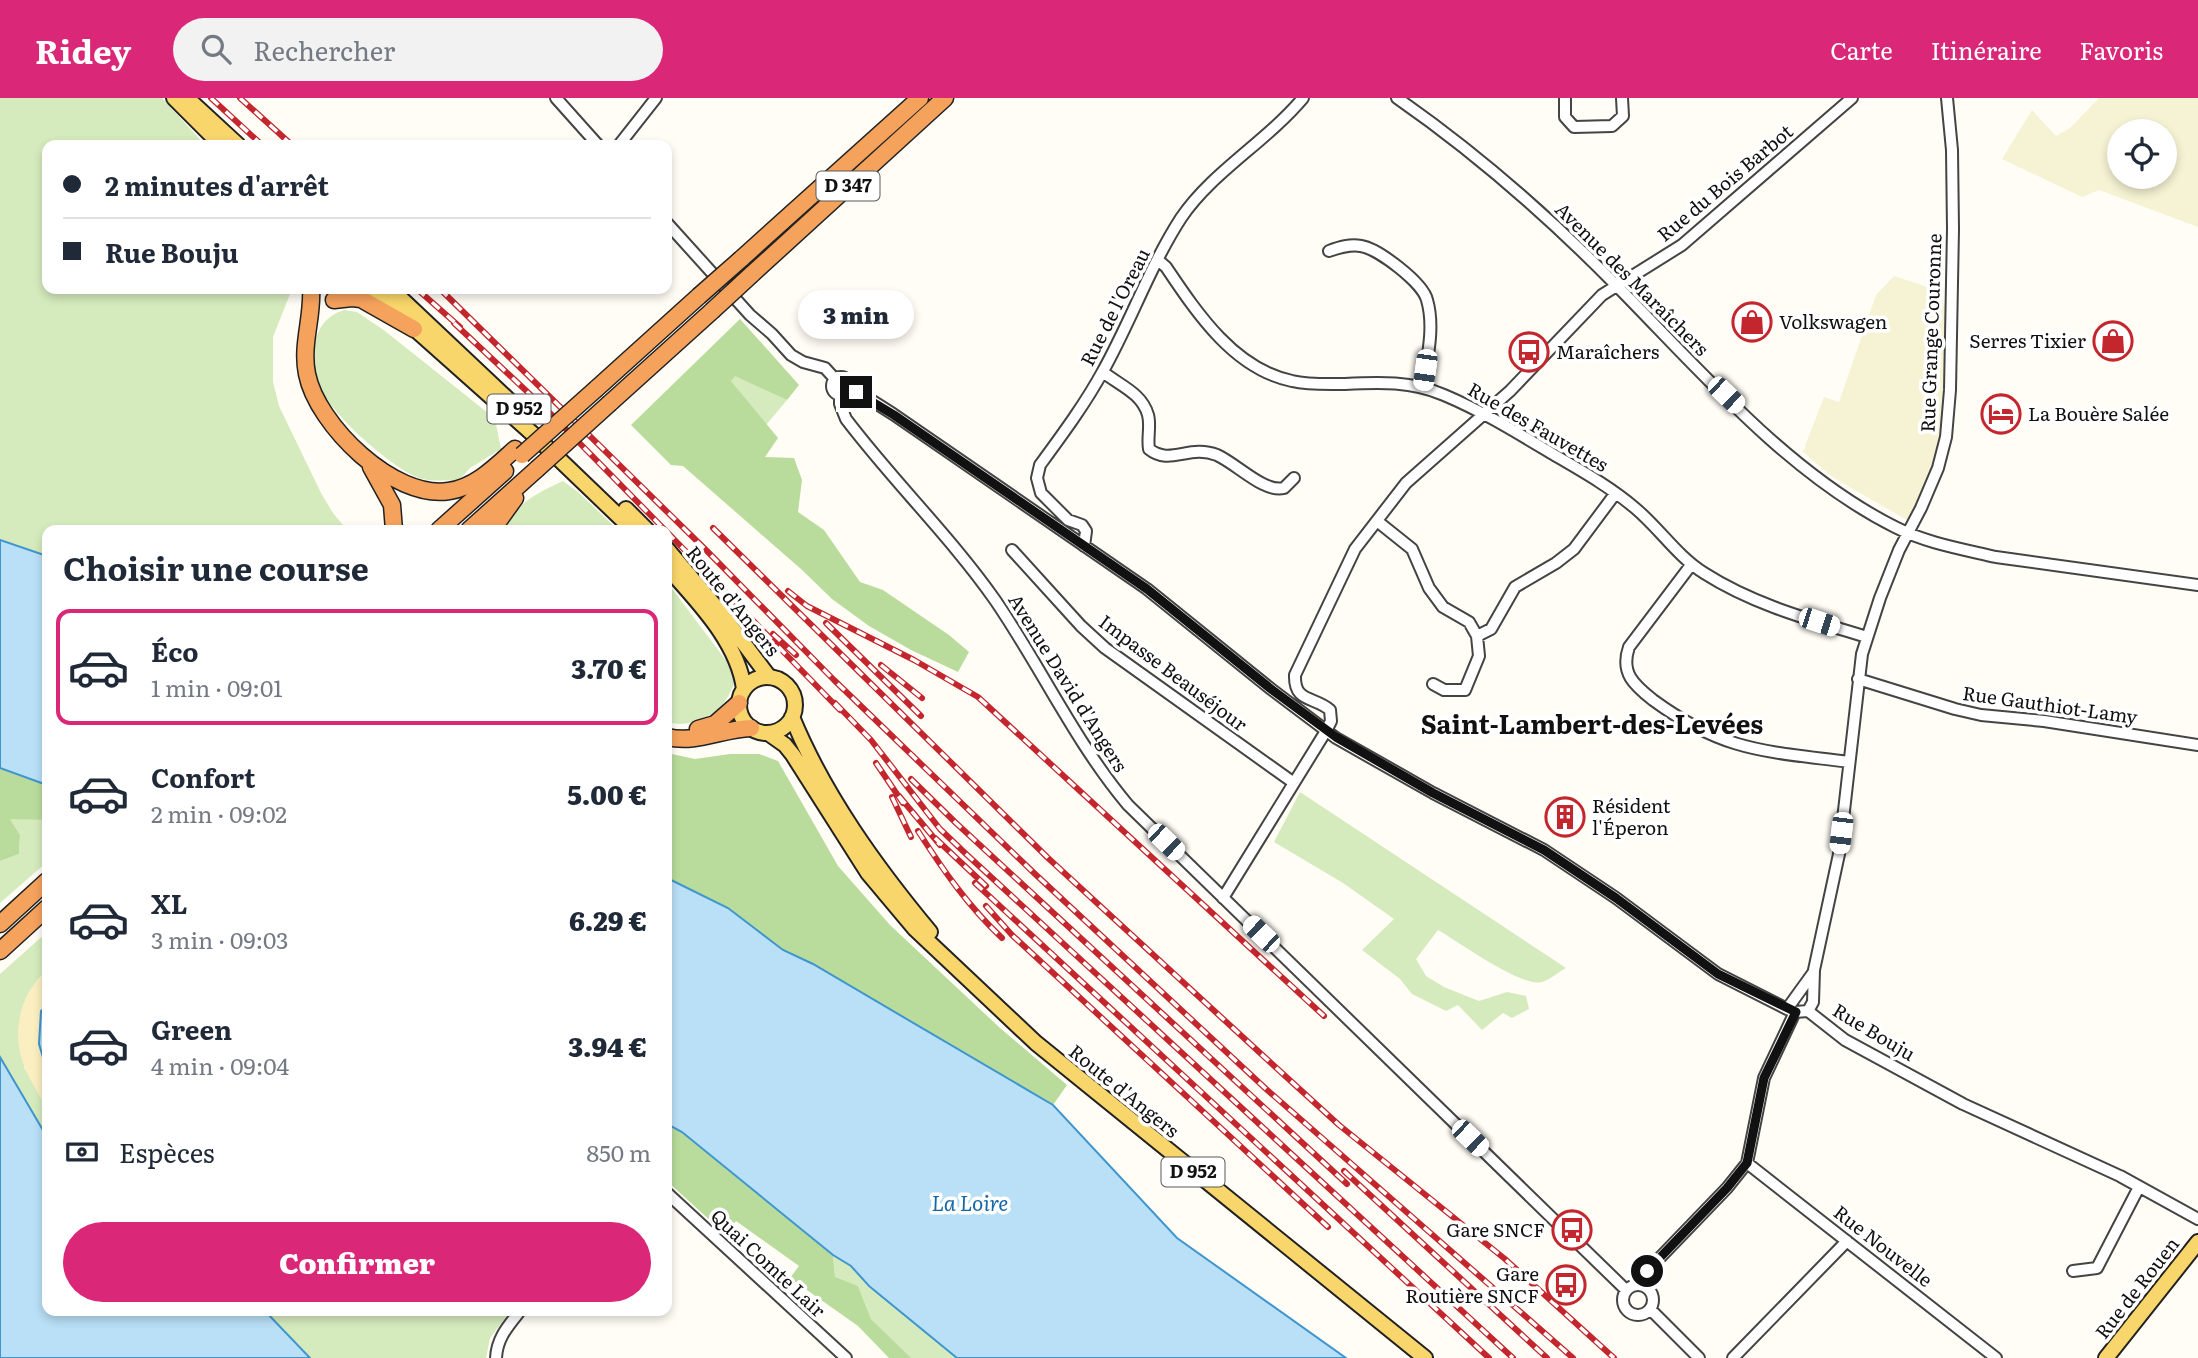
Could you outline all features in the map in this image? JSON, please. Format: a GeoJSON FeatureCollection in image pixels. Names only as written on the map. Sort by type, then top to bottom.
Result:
{"type":"FeatureCollection","features":[{"type":"Feature","properties":{"kind":"highway","name":"D 347"},"geometry":{"type":"LineString","coordinates":[[444,525],[519,452],[545,434],[596,389],[920,98]]}},
{"type":"Feature","properties":{"kind":"highway","name":"D 347"},"geometry":{"type":"LineString","coordinates":[[475,525],[945,98]]}},
{"type":"Feature","properties":{"kind":"highway"},"geometry":{"type":"LineString","coordinates":[[313,294],[305,363],[314,397],[332,424],[366,459],[404,485],[434,492],[450,491],[473,482],[519,452]]}},
{"type":"Feature","properties":{"kind":"highway"},"geometry":{"type":"LineString","coordinates":[[309,326],[339,294],[361,299],[414,329]]}},
{"type":"Feature","properties":{"kind":"highway"},"geometry":{"type":"LineString","coordinates":[[366,459],[392,506],[394,525]]}},
{"type":"Feature","properties":{"kind":"highway"},"geometry":{"type":"LineString","coordinates":[[496,525],[537,469]]}},
{"type":"Feature","properties":{"kind":"highway"},"geometry":{"type":"LineString","coordinates":[[672,728],[688,730],[715,724],[742,696]]}},
{"type":"Feature","properties":{"kind":"highway"},"geometry":{"type":"LineString","coordinates":[[672,738],[688,740],[729,730],[751,728]]}},
{"type":"Feature","properties":{"kind":"highway"},"geometry":{"type":"LineString","coordinates":[[0,924],[42,886]]}},
{"type":"Feature","properties":{"kind":"highway"},"geometry":{"type":"LineString","coordinates":[[0,951],[42,913]]}},
{"type":"Feature","properties":{"kind":"main road"},"geometry":{"type":"LineString","coordinates":[[174,98],[216,140]]}},
{"type":"Feature","properties":{"kind":"main road"},"geometry":{"type":"LineString","coordinates":[[187,98],[232,140]]}},
{"type":"Feature","properties":{"kind":"main road","name":"D 952"},"geometry":{"type":"LineString","coordinates":[[376,294],[535,436],[628,525]]}},
{"type":"Feature","properties":{"kind":"main road","name":"D 952"},"geometry":{"type":"LineString","coordinates":[[396,294],[642,525]]}},
{"type":"Feature","properties":{"kind":"main road","name":"Route d'Angers"},"geometry":{"type":"LineString","coordinates":[[672,556],[714,604],[769,677]]}},
{"type":"Feature","properties":{"kind":"main road","name":"Route d'Angers"},"geometry":{"type":"LineString","coordinates":[[672,573],[723,639],[742,671],[742,696]]}},
{"type":"Feature","properties":{"kind":"main road"},"geometry":{"type":"LineString","coordinates":[[769,677],[778,680],[791,691],[794,699],[792,717],[786,725],[778,731],[768,733],[751,728],[741,717],[742,696],[755,680],[769,677]]}},
{"type":"Feature","properties":{"kind":"main road","name":"Route d'Angers"},"geometry":{"type":"LineString","coordinates":[[792,717],[823,779],[878,867],[968,979]]}},
{"type":"Feature","properties":{"kind":"main road","name":"Route d'Angers"},"geometry":{"type":"LineString","coordinates":[[768,733],[785,745],[793,755],[879,888],[915,929],[1047,1052],[1425,1358]]}},
{"type":"Feature","properties":{"kind":"main road","name":"Rue de Rouen"},"geometry":{"type":"LineString","coordinates":[[2106,1358],[2198,1242]]}},
{"type":"Feature","properties":{"kind":"street"},"geometry":{"type":"LineString","coordinates":[[556,98],[594,140]]}},
{"type":"Feature","properties":{"kind":"street"},"geometry":{"type":"LineString","coordinates":[[623,140],[656,98]]}},
{"type":"Feature","properties":{"kind":"street","name":"Rue de l'Oreau"},"geometry":{"type":"LineString","coordinates":[[1084,546],[1087,531],[1082,525],[1068,520],[1041,492],[1037,478],[1040,464],[1103,372],[1180,219],[1197,196],[1265,138],[1303,98]]}},
{"type":"Feature","properties":{"kind":"street","name":"Avenue des Maraîchers"},"geometry":{"type":"LineString","coordinates":[[1397,98],[1466,149],[1525,198],[1788,456],[1847,500],[1907,533],[1945,545],[1996,557],[2198,585]]}},
{"type":"Feature","properties":{"kind":"street"},"geometry":{"type":"LineString","coordinates":[[1565,98],[1565,117],[1574,127],[1612,126],[1623,116],[1622,98]]}},
{"type":"Feature","properties":{"kind":"street","name":"Rue du Bois Barbot"},"geometry":{"type":"LineString","coordinates":[[1326,731],[1331,721],[1329,710],[1322,703],[1308,700],[1294,686],[1295,676],[1350,560],[1406,483],[1510,391],[1602,295],[1682,244],[1852,98]]}},
{"type":"Feature","properties":{"kind":"street","name":"Rue Grange Couronne"},"geometry":{"type":"LineString","coordinates":[[1808,1011],[1813,1002],[1814,970],[1839,855],[1858,679],[1867,637],[1907,533],[1938,468],[1947,427],[1953,192],[1947,98]]}},
{"type":"Feature","properties":{"kind":"street"},"geometry":{"type":"LineString","coordinates":[[672,229],[791,355],[803,362],[825,368],[835,379],[842,377],[848,380],[845,393],[863,395],[894,415],[1147,589],[1326,731],[1433,793],[1544,850],[1616,898],[1718,974],[1791,1011]]}},
{"type":"Feature","properties":{"kind":"street"},"geometry":{"type":"LineString","coordinates":[[1329,251],[1350,245],[1374,250],[1423,289],[1430,317],[1423,387]]}},
{"type":"Feature","properties":{"kind":"street","name":"Rue des Fauvettes"},"geometry":{"type":"LineString","coordinates":[[1158,261],[1166,267],[1212,330],[1235,351],[1266,372],[1294,382],[1375,382],[1423,387],[1484,413],[1597,479],[1636,509],[1691,565],[1740,594],[1771,607],[1867,637]]}},
{"type":"Feature","properties":{"kind":"street"},"geometry":{"type":"LineString","coordinates":[[1103,372],[1137,396],[1142,403],[1148,415],[1149,449],[1156,454],[1165,457],[1202,451],[1219,456],[1271,489],[1284,488],[1294,478]]}},
{"type":"Feature","properties":{"kind":"street","name":"Avenue David d'Angers"},"geometry":{"type":"LineString","coordinates":[[845,393],[840,404],[851,425],[997,603],[1102,774],[1128,805],[1626,1290]]}},
{"type":"Feature","properties":{"kind":"street"},"geometry":{"type":"LineString","coordinates":[[1477,636],[1491,629],[1515,587],[1574,550],[1615,494]]}},
{"type":"Feature","properties":{"kind":"street"},"geometry":{"type":"LineString","coordinates":[[1377,520],[1412,549],[1429,588],[1443,607],[1468,622],[1477,636],[1479,656],[1465,690],[1444,690],[1433,684]]}},
{"type":"Feature","properties":{"kind":"street","name":"Impasse Beauséjour"},"geometry":{"type":"LineString","coordinates":[[1012,550],[1081,626],[1105,648],[1294,783]]}},
{"type":"Feature","properties":{"kind":"street"},"geometry":{"type":"LineString","coordinates":[[1691,565],[1629,648],[1625,663],[1630,680],[1682,721],[1727,742],[1787,756],[1849,762]]}},
{"type":"Feature","properties":{"kind":"street","name":"Rue Gauthiot-Lamy"},"geometry":{"type":"LineString","coordinates":[[1858,679],[1942,706],[1981,715],[2044,721],[2198,745]]}},
{"type":"Feature","properties":{"kind":"street"},"geometry":{"type":"LineString","coordinates":[[1223,898],[1326,731]]}},
{"type":"Feature","properties":{"kind":"street","name":"Rue Grange Couronne"},"geometry":{"type":"LineString","coordinates":[[1747,1163],[1764,1078],[1791,1011],[1814,970]]}},
{"type":"Feature","properties":{"kind":"street","name":"Rue Bouju"},"geometry":{"type":"LineString","coordinates":[[1791,1011],[1808,1011],[1845,1040],[1963,1104],[2120,1176],[2198,1219]]}},
{"type":"Feature","properties":{"kind":"street"},"geometry":{"type":"LineString","coordinates":[[1639,1285],[1652,1294],[1652,1304],[1650,1309],[1636,1315],[1626,1310],[1622,1300],[1626,1290],[1639,1285],[1647,1271],[1727,1188],[1747,1163]]}},
{"type":"Feature","properties":{"kind":"street","name":"Rue Nouvelle"},"geometry":{"type":"LineString","coordinates":[[1747,1163],[1996,1358]]}},
{"type":"Feature","properties":{"kind":"street"},"geometry":{"type":"LineString","coordinates":[[2073,1271],[2097,1268],[2139,1186]]}},
{"type":"Feature","properties":{"kind":"street","name":"Quai Comte Lair"},"geometry":{"type":"LineString","coordinates":[[672,1198],[846,1358]]}},
{"type":"Feature","properties":{"kind":"street"},"geometry":{"type":"LineString","coordinates":[[1733,1358],[1847,1241]]}},
{"type":"Feature","properties":{"kind":"street"},"geometry":{"type":"LineString","coordinates":[[1650,1309],[1699,1358]]}},
{"type":"Feature","properties":{"kind":"street"},"geometry":{"type":"LineString","coordinates":[[496,1358],[502,1333],[516,1316]]}},
{"type":"Feature","properties":{"kind":"shaded area"},"geometry":{"type":"Polygon","coordinates":[[[2099,98],[2198,98],[2198,227],[2099,190],[2082,197],[2002,159],[2032,110],[2056,136],[2070,128],[2099,98]]]}},
{"type":"Feature","properties":{"kind":"shaded area"},"geometry":{"type":"Polygon","coordinates":[[[1894,276],[1940,291],[1945,307],[1945,383],[1941,441],[1933,470],[1907,520],[1834,478],[1802,451],[1806,448],[1824,397],[1839,402],[1876,295],[1894,276]]]}},
{"type":"Feature","properties":{"kind":"green space"},"geometry":{"type":"Polygon","coordinates":[[[0,98],[162,98],[200,140],[42,140],[42,294],[290,294],[273,337],[273,382],[279,406],[321,493],[343,525],[42,525],[42,554],[0,540],[0,98]]]}},
{"type":"Feature","properties":{"kind":"green space"},"geometry":{"type":"Polygon","coordinates":[[[344,310],[357,312],[385,331],[488,413],[496,424],[501,449],[470,468],[459,480],[435,480],[412,475],[371,446],[330,403],[315,372],[314,348],[320,329],[330,317],[344,310]]]}},
{"type":"Feature","properties":{"kind":"green space"},"geometry":{"type":"Polygon","coordinates":[[[740,319],[799,385],[787,400],[735,376],[731,381],[778,438],[765,457],[794,458],[802,480],[798,512],[824,530],[860,582],[883,590],[969,652],[958,672],[869,626],[832,599],[683,466],[671,465],[631,425],[740,319]]]}},
{"type":"Feature","properties":{"kind":"green space"},"geometry":{"type":"Polygon","coordinates":[[[735,375],[787,400],[766,425],[731,381],[735,375]]]}},
{"type":"Feature","properties":{"kind":"green space"},"geometry":{"type":"Polygon","coordinates":[[[563,481],[613,525],[507,525],[514,512],[537,494],[563,481]]]}},
{"type":"Feature","properties":{"kind":"green space"},"geometry":{"type":"Polygon","coordinates":[[[672,589],[728,663],[735,682],[725,702],[715,711],[702,719],[673,723],[672,589]]]}},
{"type":"Feature","properties":{"kind":"green space"},"geometry":{"type":"Polygon","coordinates":[[[672,754],[695,759],[730,754],[759,754],[778,761],[838,866],[890,925],[1000,1028],[1067,1085],[1053,1105],[813,964],[783,950],[728,908],[672,880],[672,754]]]}},
{"type":"Feature","properties":{"kind":"green space"},"geometry":{"type":"Polygon","coordinates":[[[0,768],[42,783],[42,820],[10,819],[20,835],[19,854],[0,861],[0,768]]]}},
{"type":"Feature","properties":{"kind":"green space"},"geometry":{"type":"Polygon","coordinates":[[[1300,792],[1566,968],[1545,981],[1533,982],[1506,971],[1438,930],[1416,959],[1426,976],[1444,987],[1479,1001],[1507,992],[1526,996],[1529,1009],[1512,1018],[1503,1013],[1482,1030],[1458,1005],[1446,1011],[1412,994],[1400,979],[1362,950],[1394,919],[1343,883],[1274,842],[1300,792]]]}},
{"type":"Feature","properties":{"kind":"green space"},"geometry":{"type":"Polygon","coordinates":[[[9,818],[42,820],[42,866],[0,903],[0,861],[19,854],[20,835],[9,818]]]}},
{"type":"Feature","properties":{"kind":"green space"},"geometry":{"type":"Polygon","coordinates":[[[42,936],[42,976],[37,980],[24,1067],[42,1100],[42,1128],[0,1056],[0,974],[42,936]]]}},
{"type":"Feature","properties":{"kind":"green space"},"geometry":{"type":"Polygon","coordinates":[[[672,1127],[833,1255],[835,1277],[858,1286],[871,1319],[911,1358],[889,1358],[858,1326],[790,1278],[799,1266],[736,1221],[725,1234],[672,1186],[672,1127]]]}},
{"type":"Feature","properties":{"kind":"green space"},"geometry":{"type":"Polygon","coordinates":[[[833,1255],[851,1266],[868,1287],[957,1358],[910,1358],[871,1319],[858,1286],[835,1278],[833,1255]]]}},
{"type":"Feature","properties":{"kind":"green space"},"geometry":{"type":"Polygon","coordinates":[[[270,1316],[506,1316],[490,1338],[486,1358],[310,1358],[270,1316]]]}},
{"type":"Feature","properties":{"kind":"sand"},"geometry":{"type":"Polygon","coordinates":[[[42,976],[39,1044],[42,1054],[42,1100],[23,1063],[18,1040],[21,1012],[34,984],[42,976]]]}},
{"type":"Feature","properties":{"kind":"water"},"geometry":{"type":"Polygon","coordinates":[[[0,540],[42,554],[42,783],[0,768],[0,540]]]}},
{"type":"Feature","properties":{"kind":"water","name":"La Loire"},"geometry":{"type":"Polygon","coordinates":[[[672,880],[728,908],[783,950],[813,964],[1053,1105],[1177,1238],[1346,1358],[957,1358],[869,1286],[851,1266],[833,1255],[672,1127],[672,880]]]}},
{"type":"Feature","properties":{"kind":"water"},"geometry":{"type":"Polygon","coordinates":[[[42,1010],[42,1054],[39,1044],[42,1010]]]}},
{"type":"Feature","properties":{"kind":"water"},"geometry":{"type":"Polygon","coordinates":[[[0,1057],[42,1128],[42,1316],[270,1316],[310,1358],[0,1358],[0,1057]]]}},
{"type":"Feature","properties":{"kind":"railway"},"geometry":{"type":"LineString","coordinates":[[211,98],[257,140]]}},
{"type":"Feature","properties":{"kind":"railway"},"geometry":{"type":"LineString","coordinates":[[240,98],[286,140]]}},
{"type":"Feature","properties":{"kind":"railway"},"geometry":{"type":"LineString","coordinates":[[423,294],[460,327]]}},
{"type":"Feature","properties":{"kind":"railway"},"geometry":{"type":"LineString","coordinates":[[445,294],[834,680],[1034,873],[1265,1088],[1573,1358]]}},
{"type":"Feature","properties":{"kind":"railway"},"geometry":{"type":"LineString","coordinates":[[454,323],[553,416],[660,525]]}},
{"type":"Feature","properties":{"kind":"railway"},"geometry":{"type":"LineString","coordinates":[[713,528],[1048,858],[1339,1125],[1505,1259],[1614,1358]]}},
{"type":"Feature","properties":{"kind":"railway"},"geometry":{"type":"LineString","coordinates":[[672,537],[840,710]]}},
{"type":"Feature","properties":{"kind":"railway"},"geometry":{"type":"LineString","coordinates":[[788,591],[807,606],[914,660],[978,697],[1324,1016]]}},
{"type":"Feature","properties":{"kind":"railway"},"geometry":{"type":"LineString","coordinates":[[826,623],[921,716]]}},
{"type":"Feature","properties":{"kind":"railway"},"geometry":{"type":"LineString","coordinates":[[773,634],[796,655]]}},
{"type":"Feature","properties":{"kind":"railway"},"geometry":{"type":"LineString","coordinates":[[881,665],[922,698]]}},
{"type":"Feature","properties":{"kind":"railway"},"geometry":{"type":"LineString","coordinates":[[835,703],[871,740],[940,829],[1513,1358]]}},
{"type":"Feature","properties":{"kind":"railway"},"geometry":{"type":"LineString","coordinates":[[876,763],[903,803]]}},
{"type":"Feature","properties":{"kind":"railway"},"geometry":{"type":"LineString","coordinates":[[911,779],[1347,1184]]}},
{"type":"Feature","properties":{"kind":"railway"},"geometry":{"type":"LineString","coordinates":[[899,796],[940,845]]}},
{"type":"Feature","properties":{"kind":"railway"},"geometry":{"type":"LineString","coordinates":[[892,797],[911,837]]}},
{"type":"Feature","properties":{"kind":"railway"},"geometry":{"type":"LineString","coordinates":[[918,831],[957,887],[1002,938]]}},
{"type":"Feature","properties":{"kind":"railway"},"geometry":{"type":"LineString","coordinates":[[935,838],[986,886]]}},
{"type":"Feature","properties":{"kind":"railway"},"geometry":{"type":"LineString","coordinates":[[975,883],[1489,1358]]}},
{"type":"Feature","properties":{"kind":"railway"},"geometry":{"type":"LineString","coordinates":[[986,906],[1012,935],[1328,1227]]}},
{"type":"Feature","properties":{"kind":"railway"},"geometry":{"type":"LineString","coordinates":[[1344,1171],[1547,1358]]}},
{"type":"Feature","properties":{"kind":"place","name":"Volkswagen"},"geometry":{"type":"Point","coordinates":[1752,322]}},
{"type":"Feature","properties":{"kind":"place","name":"Serres Tixier"},"geometry":{"type":"Point","coordinates":[2113,341]}},
{"type":"Feature","properties":{"kind":"place","name":"Maraîchers"},"geometry":{"type":"Point","coordinates":[1529,352]}},
{"type":"Feature","properties":{"kind":"place","name":"La Bouère Salée"},"geometry":{"type":"Point","coordinates":[2001,414]}},
{"type":"Feature","properties":{"kind":"place","name":"Résident l'Éperon"},"geometry":{"type":"Point","coordinates":[1565,817]}},
{"type":"Feature","properties":{"kind":"place","name":"Gare SNCF"},"geometry":{"type":"Point","coordinates":[1572,1230]}},
{"type":"Feature","properties":{"kind":"place","name":"Gare Routière SNCF"},"geometry":{"type":"Point","coordinates":[1566,1285]}},
{"type":"Feature","properties":{"kind":"district","name":"Saint-Lambert-des-Levées"},"geometry":{"type":"Point","coordinates":[1592,725]}},
{"type":"Feature","properties":{"kind":"route"},"geometry":{"type":"LineString","coordinates":[[856,392],[894,415],[1147,589],[1316,724],[1433,793],[1544,850],[1616,898],[1718,974],[1796,1012],[1764,1078],[1747,1163],[1740,1174],[1647,1271]]}}]}
